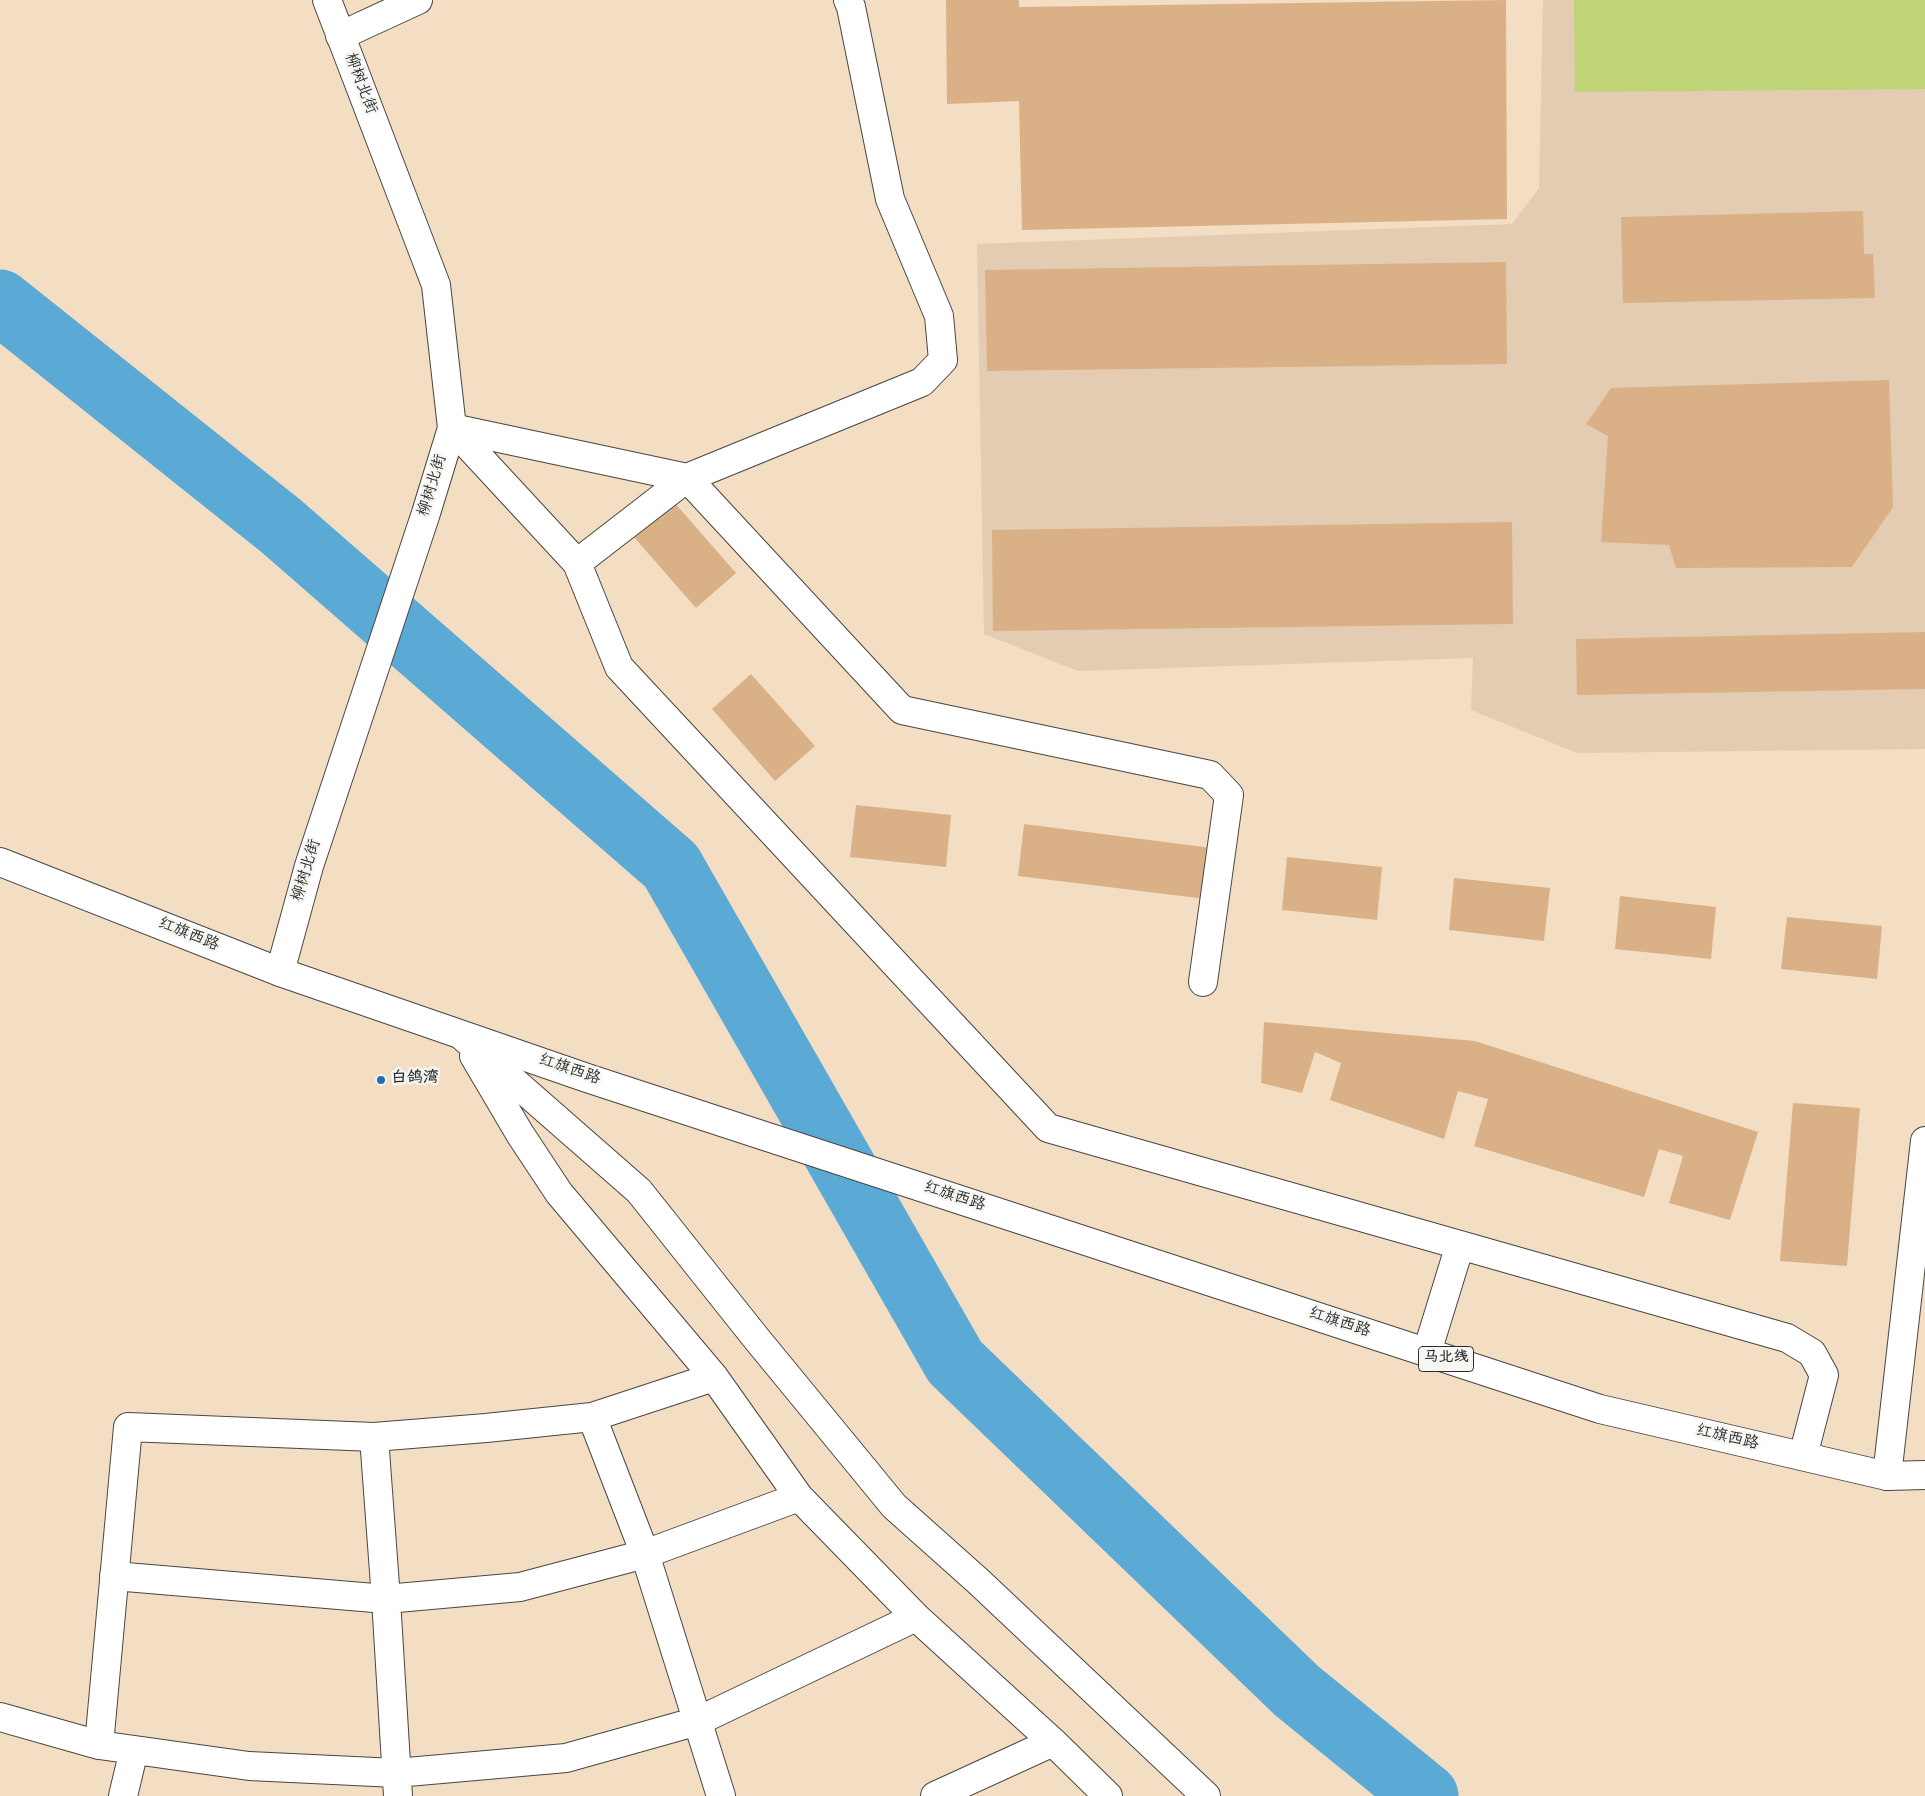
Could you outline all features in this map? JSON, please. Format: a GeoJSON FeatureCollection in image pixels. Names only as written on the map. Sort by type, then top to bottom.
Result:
{"type":"FeatureCollection","features":[{"type":"Feature","properties":{"kind":"street","name":"柳树北街"},"geometry":{"type":"LineString","coordinates":[[280,972],[309,866],[426,513],[452,428],[436,285],[327,0]]}},
{"type":"Feature","properties":{"kind":"street"},"geometry":{"type":"LineString","coordinates":[[340,36],[418,0]]}},
{"type":"Feature","properties":{"kind":"street"},"geometry":{"type":"LineString","coordinates":[[577,562],[686,478],[922,382],[944,360],[938,316],[890,198],[851,6],[848,0]]}},
{"type":"Feature","properties":{"kind":"street"},"geometry":{"type":"LineString","coordinates":[[452,428],[686,478],[902,710],[1210,775],[1229,795],[1203,982]]}},
{"type":"Feature","properties":{"kind":"street"},"geometry":{"type":"LineString","coordinates":[[452,428],[577,562],[618,667],[1048,1128],[1787,1338],[1812,1354],[1824,1375],[1803,1456]]}},
{"type":"Feature","properties":{"kind":"street","name":"红旗西路"},"geometry":{"type":"LineString","coordinates":[[0,862],[280,972],[461,1035],[1600,1409],[1887,1476],[1925,1475]]}},
{"type":"Feature","properties":{"kind":"street"},"geometry":{"type":"LineString","coordinates":[[461,1035],[520,1134],[559,1193],[714,1377],[799,1497],[916,1617],[1053,1742],[1108,1796]]}},
{"type":"Feature","properties":{"kind":"street"},"geometry":{"type":"LineString","coordinates":[[461,1035],[639,1191],[756,1338],[894,1506],[978,1581],[1206,1796]]}},
{"type":"Feature","properties":{"kind":"street"},"geometry":{"type":"LineString","coordinates":[[1887,1476],[1925,1141]]}},
{"type":"Feature","properties":{"kind":"street"},"geometry":{"type":"LineString","coordinates":[[1427,1352],[1460,1245]]}},
{"type":"Feature","properties":{"kind":"street"},"geometry":{"type":"LineString","coordinates":[[99,1745],[128,1427],[374,1437],[592,1416],[714,1377]]}},
{"type":"Feature","properties":{"kind":"street"},"geometry":{"type":"LineString","coordinates":[[592,1416],[645,1554],[721,1796]]}},
{"type":"Feature","properties":{"kind":"street"},"geometry":{"type":"LineString","coordinates":[[374,1437],[397,1785]]}},
{"type":"Feature","properties":{"kind":"street"},"geometry":{"type":"LineString","coordinates":[[114,1576],[386,1599],[520,1587],[645,1554],[799,1497]]}},
{"type":"Feature","properties":{"kind":"street"},"geometry":{"type":"LineString","coordinates":[[0,1716],[99,1745],[397,1785],[566,1758],[698,1721],[916,1617]]}},
{"type":"Feature","properties":{"kind":"street"},"geometry":{"type":"LineString","coordinates":[[934,1796],[1053,1742]]}},
{"type":"Feature","properties":{"kind":"street"},"geometry":{"type":"LineString","coordinates":[[124,1796],[134,1750]]}},
{"type":"Feature","properties":{"kind":"shaded area"},"geometry":{"type":"Polygon","coordinates":[[[1543,0],[1925,0],[1925,749],[1577,753],[1471,710],[1473,658],[1078,671],[984,634],[977,244],[1512,224],[1539,188],[1543,0]]]}},
{"type":"Feature","properties":{"kind":"green space"},"geometry":{"type":"Polygon","coordinates":[[[1574,0],[1925,0],[1925,89],[1575,92],[1574,0]]]}},
{"type":"Feature","properties":{"kind":"building"},"geometry":{"type":"Polygon","coordinates":[[[946,0],[1019,0],[1019,7],[1506,0],[1507,219],[1022,230],[1019,101],[947,104],[946,0]]]}},
{"type":"Feature","properties":{"kind":"building"},"geometry":{"type":"Polygon","coordinates":[[[1863,211],[1864,254],[1873,254],[1875,298],[1623,303],[1621,217],[1863,211]]]}},
{"type":"Feature","properties":{"kind":"building"},"geometry":{"type":"Polygon","coordinates":[[[1506,262],[1507,364],[987,371],[985,270],[1506,262]]]}},
{"type":"Feature","properties":{"kind":"building"},"geometry":{"type":"Polygon","coordinates":[[[1889,380],[1893,507],[1852,567],[1676,568],[1669,545],[1601,542],[1608,436],[1586,424],[1611,388],[1889,380]]]}},
{"type":"Feature","properties":{"kind":"building"},"geometry":{"type":"Polygon","coordinates":[[[673,501],[736,573],[696,608],[633,536],[673,501]]]}},
{"type":"Feature","properties":{"kind":"building"},"geometry":{"type":"Polygon","coordinates":[[[1512,522],[1513,624],[993,631],[992,530],[1512,522]]]}},
{"type":"Feature","properties":{"kind":"building"},"geometry":{"type":"Polygon","coordinates":[[[1925,632],[1925,689],[1577,695],[1576,639],[1925,632]]]}},
{"type":"Feature","properties":{"kind":"building"},"geometry":{"type":"Polygon","coordinates":[[[751,674],[815,746],[775,781],[712,709],[751,674]]]}},
{"type":"Feature","properties":{"kind":"building"},"geometry":{"type":"Polygon","coordinates":[[[856,805],[951,815],[946,867],[850,857],[856,805]]]}},
{"type":"Feature","properties":{"kind":"building"},"geometry":{"type":"Polygon","coordinates":[[[1024,824],[1212,848],[1206,899],[1018,876],[1024,824]]]}},
{"type":"Feature","properties":{"kind":"building"},"geometry":{"type":"Polygon","coordinates":[[[1287,857],[1382,867],[1377,920],[1282,910],[1287,857]]]}},
{"type":"Feature","properties":{"kind":"building"},"geometry":{"type":"Polygon","coordinates":[[[1454,878],[1550,888],[1544,941],[1449,930],[1454,878]]]}},
{"type":"Feature","properties":{"kind":"building"},"geometry":{"type":"Polygon","coordinates":[[[1620,896],[1716,907],[1711,959],[1615,949],[1620,896]]]}},
{"type":"Feature","properties":{"kind":"building"},"geometry":{"type":"Polygon","coordinates":[[[1787,917],[1882,926],[1877,979],[1781,969],[1787,917]]]}},
{"type":"Feature","properties":{"kind":"building"},"geometry":{"type":"Polygon","coordinates":[[[1264,1022],[1475,1041],[1758,1132],[1730,1220],[1669,1203],[1683,1156],[1659,1149],[1644,1197],[1474,1146],[1488,1099],[1458,1091],[1444,1139],[1330,1100],[1341,1063],[1315,1052],[1302,1093],[1261,1083],[1264,1022]]]}},
{"type":"Feature","properties":{"kind":"building"},"geometry":{"type":"Polygon","coordinates":[[[1793,1103],[1860,1108],[1847,1266],[1780,1261],[1793,1103]]]}},
{"type":"Feature","properties":{"kind":"waterway"},"geometry":{"type":"LineString","coordinates":[[0,302],[281,526],[671,866],[955,1362],[1297,1691],[1426,1796]]}},
{"type":"Feature","properties":{"kind":"place","name":"白鸽湾"},"geometry":{"type":"Point","coordinates":[381,1080]}}]}
